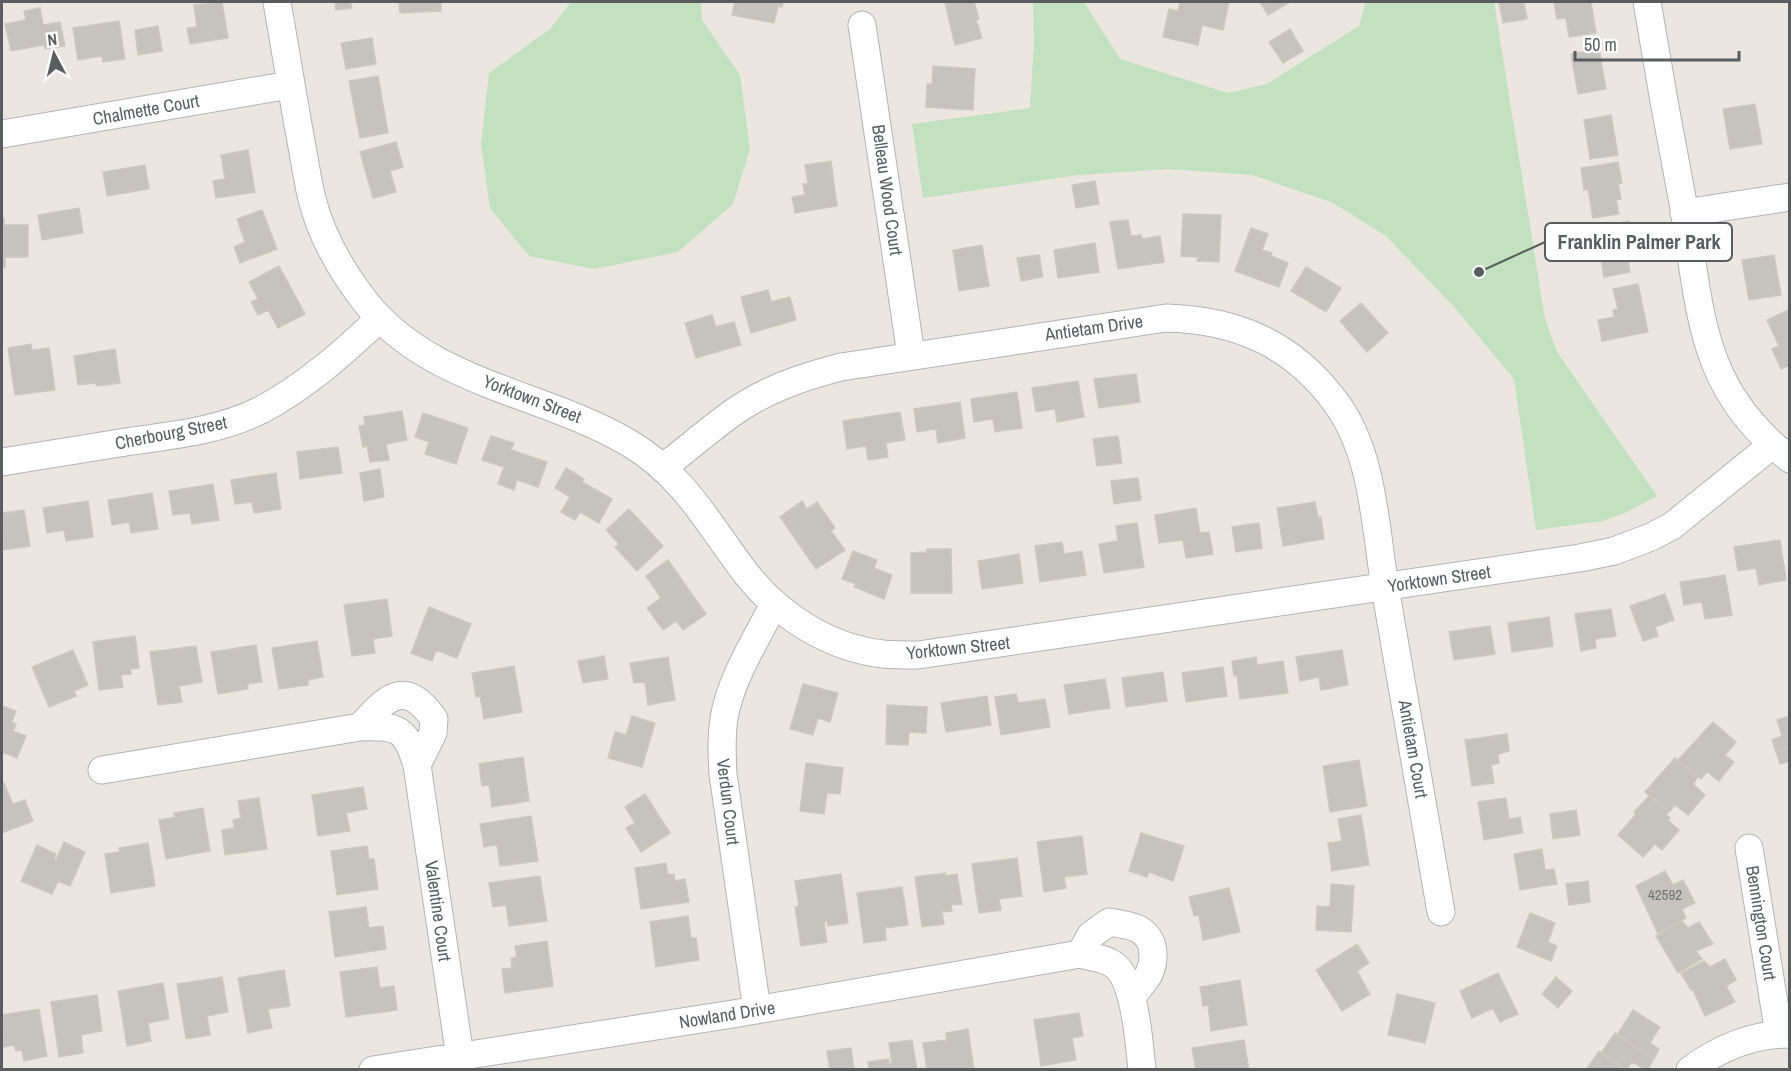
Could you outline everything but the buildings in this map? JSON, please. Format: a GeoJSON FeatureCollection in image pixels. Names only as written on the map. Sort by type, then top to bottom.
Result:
{"type":"FeatureCollection","features":[{"type":"Feature","properties":{"kind":"street","name":"Yorktown Street"},"geometry":{"type":"LineString","coordinates":[[277,2],[312,199],[320,224],[342,269],[364,301],[408,343],[433,359],[485,382],[594,423],[632,444],[663,468],[690,495],[749,577],[774,604],[809,629],[842,644],[882,654],[918,656],[1580,558],[1642,541],[1672,526],[1781,452]]}},
{"type":"Feature","properties":{"kind":"street"},"geometry":{"type":"LineString","coordinates":[[1647,2],[1700,317],[1712,356],[1737,406],[1781,452]]}},
{"type":"Feature","properties":{"kind":"street","name":"Belleau Wood Court"},"geometry":{"type":"LineString","coordinates":[[862,25],[911,355]]}},
{"type":"Feature","properties":{"kind":"street","name":"Chalmette Court"},"geometry":{"type":"LineString","coordinates":[[2,134],[290,85]]}},
{"type":"Feature","properties":{"kind":"street"},"geometry":{"type":"LineString","coordinates":[[1684,213],[1790,197]]}},
{"type":"Feature","properties":{"kind":"street","name":"Cherbourg Street"},"geometry":{"type":"LineString","coordinates":[[2,462],[220,426],[259,411],[298,388],[342,354],[380,318]]}},
{"type":"Feature","properties":{"kind":"street","name":"Antietam Drive"},"geometry":{"type":"LineString","coordinates":[[663,468],[732,413],[780,387],[813,374],[911,355],[1166,318],[1216,322],[1244,330],[1290,356],[1312,374],[1335,401],[1351,427],[1362,454],[1385,587]]}},
{"type":"Feature","properties":{"kind":"street","name":"Antietam Court"},"geometry":{"type":"LineString","coordinates":[[1385,587],[1441,912]]}},
{"type":"Feature","properties":{"kind":"street","name":"Verdun Court"},"geometry":{"type":"LineString","coordinates":[[757,1010],[723,774],[721,741],[724,716],[732,692],[747,656],[774,604]]}},
{"type":"Feature","properties":{"kind":"street"},"geometry":{"type":"LineString","coordinates":[[360,727],[377,708],[393,696],[409,696],[425,705],[434,718],[432,733],[417,765]]}},
{"type":"Feature","properties":{"kind":"street","name":"Valentine Court"},"geometry":{"type":"LineString","coordinates":[[102,770],[360,727],[386,726],[400,732],[409,742],[417,765],[460,1057]]}},
{"type":"Feature","properties":{"kind":"street","name":"Bennington Court"},"geometry":{"type":"LineString","coordinates":[[1749,848],[1784,1034]]}},
{"type":"Feature","properties":{"kind":"street"},"geometry":{"type":"LineString","coordinates":[[1080,954],[1091,935],[1109,922],[1140,929],[1149,937],[1154,954],[1150,972],[1132,997]]}},
{"type":"Feature","properties":{"kind":"street","name":"Nowland Drive"},"geometry":{"type":"LineString","coordinates":[[373,1070],[757,1010],[1080,954],[1113,963],[1123,976],[1132,997],[1142,1070]]}},
{"type":"Feature","properties":{"kind":"street"},"geometry":{"type":"LineString","coordinates":[[1690,1070],[1719,1051],[1749,1039],[1784,1034]]}},
{"type":"Feature","properties":{"kind":"green space"},"geometry":{"type":"Polygon","coordinates":[[[571,2],[701,2],[702,20],[740,75],[750,149],[733,204],[678,252],[594,269],[529,256],[490,208],[481,144],[489,73],[550,29],[571,2]]]}},
{"type":"Feature","properties":{"kind":"green space"},"geometry":{"type":"Polygon","coordinates":[[[1033,2],[1084,2],[1120,59],[1228,93],[1267,84],[1359,26],[1366,2],[1494,2],[1545,319],[1557,352],[1657,496],[1627,512],[1603,521],[1536,530],[1514,379],[1455,308],[1386,236],[1331,202],[1252,175],[1168,169],[1078,175],[923,198],[912,124],[1030,108],[1034,43],[1033,2]]]}},
{"type":"Feature","properties":{"kind":"place","name":"Franklin Palmer Park"},"geometry":{"type":"Point","coordinates":[1479,272]}}]}
